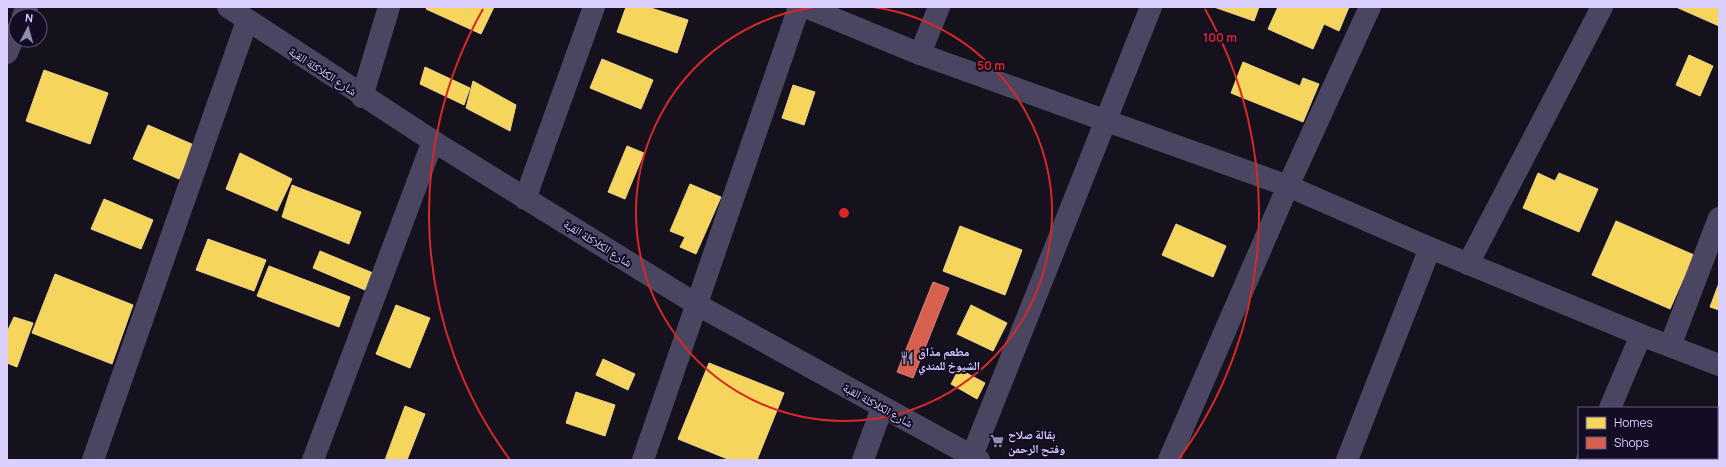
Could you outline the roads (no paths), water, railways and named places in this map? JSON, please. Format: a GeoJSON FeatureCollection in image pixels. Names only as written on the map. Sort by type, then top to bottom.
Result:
{"type":"FeatureCollection","features":[{"type":"Feature","properties":{"kind":"street","name":"شارع الكلاكلة القبة"},"geometry":{"type":"LineString","coordinates":[[228,7],[362,96],[525,199],[696,304],[975,458]]}},
{"type":"Feature","properties":{"kind":"street"},"geometry":{"type":"LineString","coordinates":[[362,96],[390,7]]}},
{"type":"Feature","properties":{"kind":"street"},"geometry":{"type":"LineString","coordinates":[[525,199],[594,7]]}},
{"type":"Feature","properties":{"kind":"street"},"geometry":{"type":"LineString","coordinates":[[644,460],[696,304],[799,7]]}},
{"type":"Feature","properties":{"kind":"street"},"geometry":{"type":"LineString","coordinates":[[806,7],[920,54],[1288,186],[1468,264],[1641,335],[1719,365]]}},
{"type":"Feature","properties":{"kind":"street"},"geometry":{"type":"LineString","coordinates":[[920,54],[940,7]]}},
{"type":"Feature","properties":{"kind":"street"},"geometry":{"type":"LineString","coordinates":[[975,458],[1105,120],[1151,7]]}},
{"type":"Feature","properties":{"kind":"street"},"geometry":{"type":"LineString","coordinates":[[1169,460],[1288,186],[1370,7]]}},
{"type":"Feature","properties":{"kind":"street"},"geometry":{"type":"LineString","coordinates":[[1468,264],[1602,7]]}},
{"type":"Feature","properties":{"kind":"street"},"geometry":{"type":"LineString","coordinates":[[93,460],[247,21]]}},
{"type":"Feature","properties":{"kind":"street"},"geometry":{"type":"LineString","coordinates":[[313,460],[433,141]]}},
{"type":"Feature","properties":{"kind":"street"},"geometry":{"type":"LineString","coordinates":[[1670,346],[1719,218]]}},
{"type":"Feature","properties":{"kind":"street"},"geometry":{"type":"LineString","coordinates":[[1347,460],[1430,248]]}},
{"type":"Feature","properties":{"kind":"street"},"geometry":{"type":"LineString","coordinates":[[1610,407],[1641,335]]}},
{"type":"Feature","properties":{"kind":"street"},"geometry":{"type":"LineString","coordinates":[[863,460],[882,408]]}},
{"type":"Feature","properties":{"kind":"place","name":"مطعم مذاق الشيوخ للمندي"},"geometry":{"type":"Point","coordinates":[907,358]}},
{"type":"Feature","properties":{"kind":"place","name":"بقالة صلاح وفتح الرحمن"},"geometry":{"type":"Point","coordinates":[997,441]}}]}
